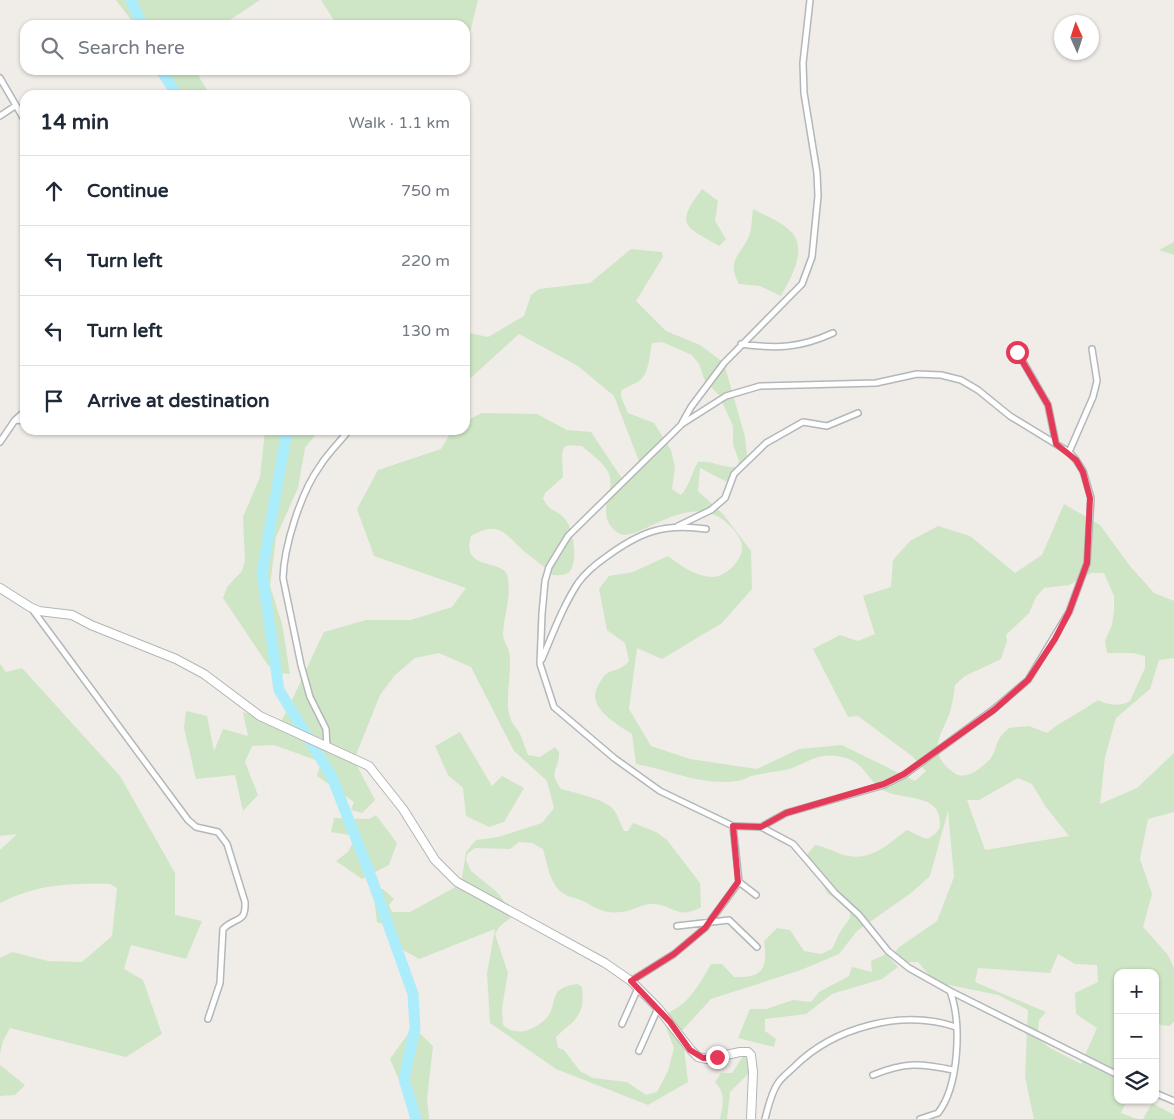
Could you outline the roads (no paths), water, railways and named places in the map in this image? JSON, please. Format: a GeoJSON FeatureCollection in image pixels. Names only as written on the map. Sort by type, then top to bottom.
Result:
{"type":"FeatureCollection","features":[{"type":"Feature","properties":{"kind":"street"},"geometry":{"type":"LineString","coordinates":[[682,424],[706,387],[741,344],[802,284],[812,257],[818,196],[817,173],[804,93],[803,63],[810,0]]}},
{"type":"Feature","properties":{"kind":"street"},"geometry":{"type":"LineString","coordinates":[[0,78],[20,114]]}},
{"type":"Feature","properties":{"kind":"street"},"geometry":{"type":"LineString","coordinates":[[0,116],[15,106]]}},
{"type":"Feature","properties":{"kind":"street"},"geometry":{"type":"LineString","coordinates":[[741,344],[796,346],[810,343],[833,333]]}},
{"type":"Feature","properties":{"kind":"street"},"geometry":{"type":"LineString","coordinates":[[1068,452],[1093,397],[1097,380],[1092,350]]}},
{"type":"Feature","properties":{"kind":"street"},"geometry":{"type":"LineString","coordinates":[[1017,352],[1048,405],[1056,444]]}},
{"type":"Feature","properties":{"kind":"street"},"geometry":{"type":"LineString","coordinates":[[761,827],[786,813],[884,784],[904,774],[994,710],[1028,680],[1069,612],[1087,563],[1090,498],[1083,472],[1068,452],[1010,416],[978,390],[961,380],[928,374],[904,376],[876,383],[782,384],[750,388],[714,403],[682,424],[575,529],[556,554],[545,581],[540,664],[554,707],[614,758],[660,790],[733,826],[761,827],[793,844],[898,960],[950,991],[1114,1073]]}},
{"type":"Feature","properties":{"kind":"street"},"geometry":{"type":"LineString","coordinates":[[675,527],[711,510],[725,498],[734,474],[766,443],[803,422],[827,426],[858,413]]}},
{"type":"Feature","properties":{"kind":"street"},"geometry":{"type":"LineString","coordinates":[[0,442],[20,416]]}},
{"type":"Feature","properties":{"kind":"street"},"geometry":{"type":"LineString","coordinates":[[15,420],[20,420]]}},
{"type":"Feature","properties":{"kind":"street"},"geometry":{"type":"LineString","coordinates":[[326,747],[326,729],[310,697],[301,665],[283,578],[283,568],[288,541],[298,512],[317,469],[345,435]]}},
{"type":"Feature","properties":{"kind":"street"},"geometry":{"type":"LineString","coordinates":[[540,664],[564,608],[584,575],[626,542],[648,531],[675,527],[706,529]]}},
{"type":"Feature","properties":{"kind":"street"},"geometry":{"type":"LineString","coordinates":[[0,588],[39,611],[72,615],[91,625],[176,659],[204,674],[260,716],[369,766],[403,809],[435,860],[456,882],[605,963],[631,981],[658,1008],[690,1050],[698,1057],[707,1059],[748,1052],[751,1055],[753,1072],[751,1119]]}},
{"type":"Feature","properties":{"kind":"street"},"geometry":{"type":"LineString","coordinates":[[30,607],[188,820],[196,827],[218,832],[226,844],[245,902],[245,912],[243,918],[223,929],[220,983],[208,1019]]}},
{"type":"Feature","properties":{"kind":"street"},"geometry":{"type":"LineString","coordinates":[[631,981],[674,954],[711,921],[738,882],[733,826]]}},
{"type":"Feature","properties":{"kind":"street"},"geometry":{"type":"LineString","coordinates":[[738,882],[756,895]]}},
{"type":"Feature","properties":{"kind":"street"},"geometry":{"type":"LineString","coordinates":[[677,926],[729,920],[757,948]]}},
{"type":"Feature","properties":{"kind":"street"},"geometry":{"type":"LineString","coordinates":[[622,1024],[638,988]]}},
{"type":"Feature","properties":{"kind":"street"},"geometry":{"type":"LineString","coordinates":[[920,1119],[938,1113],[949,1094],[956,1028],[955,1004],[950,991]]}},
{"type":"Feature","properties":{"kind":"street"},"geometry":{"type":"LineString","coordinates":[[639,1052],[658,1008]]}},
{"type":"Feature","properties":{"kind":"street"},"geometry":{"type":"LineString","coordinates":[[764,1119],[777,1084],[801,1060],[834,1038],[881,1023],[901,1020],[934,1021],[956,1028]]}},
{"type":"Feature","properties":{"kind":"street"},"geometry":{"type":"LineString","coordinates":[[873,1075],[900,1065],[915,1063],[953,1070]]}},
{"type":"Feature","properties":{"kind":"street"},"geometry":{"type":"LineString","coordinates":[[1159,1095],[1174,1101]]}},
{"type":"Feature","properties":{"kind":"street"},"geometry":{"type":"LineString","coordinates":[[938,1113],[943,1117]]}},
{"type":"Feature","properties":{"kind":"waterway"},"geometry":{"type":"LineString","coordinates":[[131,0],[140,20]]}},
{"type":"Feature","properties":{"kind":"waterway"},"geometry":{"type":"LineString","coordinates":[[164,75],[174,90]]}},
{"type":"Feature","properties":{"kind":"waterway"},"geometry":{"type":"LineString","coordinates":[[286,435],[262,573],[279,690],[332,777],[373,882],[413,994],[415,1028],[404,1079],[416,1119]]}}]}
